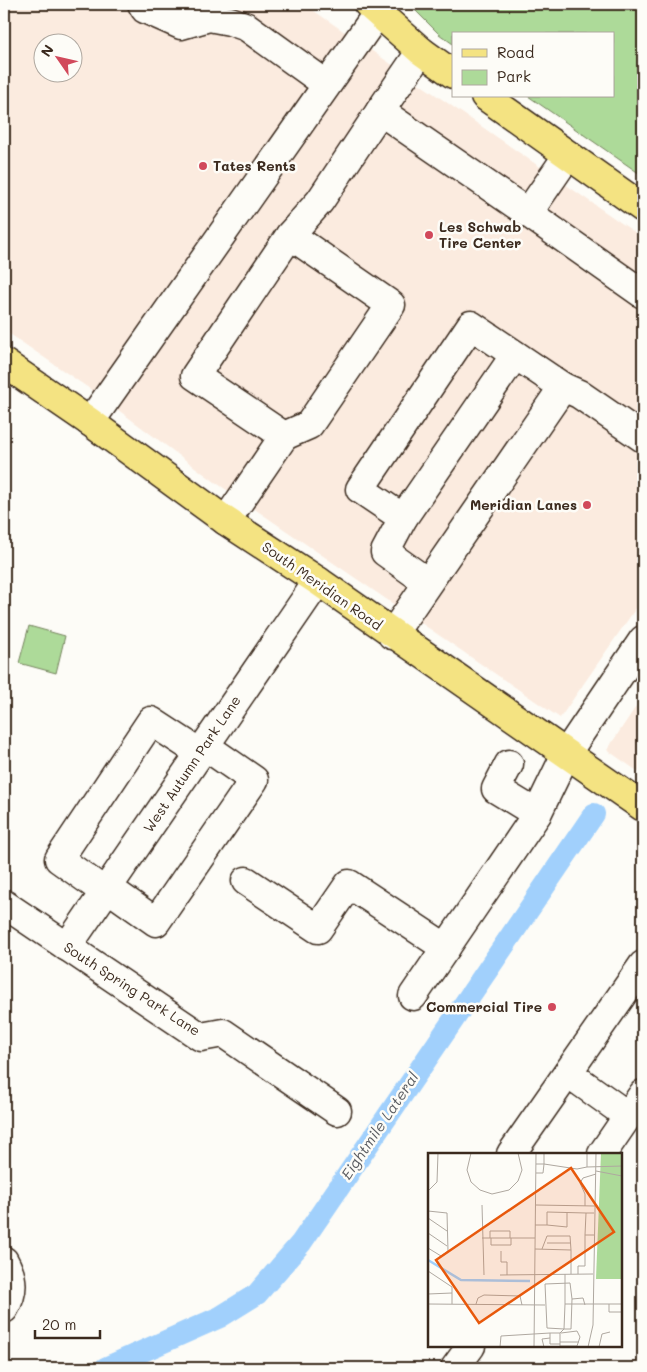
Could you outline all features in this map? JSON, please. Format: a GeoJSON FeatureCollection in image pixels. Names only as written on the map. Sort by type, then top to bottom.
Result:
{"type":"FeatureCollection","features":[{"type":"Feature","properties":{"kind":"main road"},"geometry":{"type":"LineString","coordinates":[[373,7],[421,51],[452,73]]}},
{"type":"Feature","properties":{"kind":"main road"},"geometry":{"type":"LineString","coordinates":[[488,98],[643,208]]}},
{"type":"Feature","properties":{"kind":"main road","name":"South Meridian Road"},"geometry":{"type":"LineString","coordinates":[[4,363],[90,422],[226,521],[318,581],[392,635],[643,807]]}},
{"type":"Feature","properties":{"kind":"street"},"geometry":{"type":"LineString","coordinates":[[142,4],[145,9],[181,25],[209,17],[247,27],[326,84]]}},
{"type":"Feature","properties":{"kind":"street"},"geometry":{"type":"LineString","coordinates":[[90,422],[326,84],[373,7]]}},
{"type":"Feature","properties":{"kind":"street"},"geometry":{"type":"LineString","coordinates":[[284,436],[195,376],[290,235],[320,201],[421,51]]}},
{"type":"Feature","properties":{"kind":"street"},"geometry":{"type":"LineString","coordinates":[[380,111],[643,294]]}},
{"type":"Feature","properties":{"kind":"street"},"geometry":{"type":"LineString","coordinates":[[528,213],[568,156]]}},
{"type":"Feature","properties":{"kind":"street"},"geometry":{"type":"LineString","coordinates":[[226,521],[284,436],[309,425],[391,305],[290,235]]}},
{"type":"Feature","properties":{"kind":"street"},"geometry":{"type":"LineString","coordinates":[[403,518],[360,489],[470,325],[563,387],[579,394],[643,438]]}},
{"type":"Feature","properties":{"kind":"street"},"geometry":{"type":"LineString","coordinates":[[427,582],[385,552],[403,518],[515,355]]}},
{"type":"Feature","properties":{"kind":"street"},"geometry":{"type":"LineString","coordinates":[[392,635],[563,387]]}},
{"type":"Feature","properties":{"kind":"street","name":"West Autumn Park Lane"},"geometry":{"type":"LineString","coordinates":[[67,947],[318,581]]}},
{"type":"Feature","properties":{"kind":"street"},"geometry":{"type":"LineString","coordinates":[[413,996],[537,814],[566,754],[643,640]]}},
{"type":"Feature","properties":{"kind":"street"},"geometry":{"type":"LineString","coordinates":[[151,721],[254,780],[156,922],[106,890],[59,860],[151,721]]}},
{"type":"Feature","properties":{"kind":"street"},"geometry":{"type":"LineString","coordinates":[[509,764],[496,789],[537,814]]}},
{"type":"Feature","properties":{"kind":"street"},"geometry":{"type":"LineString","coordinates":[[246,881],[318,929],[349,884],[446,948]]}},
{"type":"Feature","properties":{"kind":"street","name":"South Spring Park Lane"},"geometry":{"type":"LineString","coordinates":[[4,904],[201,1037],[223,1033],[337,1111]]}},
{"type":"Feature","properties":{"kind":"street"},"geometry":{"type":"LineString","coordinates":[[512,1153],[643,965]]}},
{"type":"Feature","properties":{"kind":"street"},"geometry":{"type":"LineString","coordinates":[[568,1074],[636,1105],[603,1153]]}},
{"type":"Feature","properties":{"kind":"street"},"geometry":{"type":"LineString","coordinates":[[4,1261],[9,1271],[12,1295],[4,1309]]}},
{"type":"Feature","properties":{"kind":"street"},"geometry":{"type":"LineString","coordinates":[[456,1368],[470,1347]]}},
{"type":"Feature","properties":{"kind":"shaded area"},"geometry":{"type":"Polygon","coordinates":[[[4,4],[304,4],[643,238],[643,598],[560,718],[215,482],[90,389],[4,330],[4,4]]]}},
{"type":"Feature","properties":{"kind":"shaded area"},"geometry":{"type":"Polygon","coordinates":[[[643,696],[643,775],[607,750],[643,696]]]}},
{"type":"Feature","properties":{"kind":"green space"},"geometry":{"type":"Polygon","coordinates":[[[409,4],[643,4],[643,176],[531,98],[614,98],[614,32],[452,32],[452,43],[439,34],[409,4]]]}},
{"type":"Feature","properties":{"kind":"green space"},"geometry":{"type":"Polygon","coordinates":[[[29,626],[65,636],[56,673],[19,663],[29,626]]]}},
{"type":"Feature","properties":{"kind":"waterway","name":"Eightmile Lateral"},"geometry":{"type":"LineString","coordinates":[[105,1368],[220,1317],[257,1294],[301,1243],[594,814]]}},
{"type":"Feature","properties":{"kind":"place","name":"Tates Rents"},"geometry":{"type":"Point","coordinates":[203,166]}},
{"type":"Feature","properties":{"kind":"place","name":"Les Schwab Tire Center"},"geometry":{"type":"Point","coordinates":[429,235]}},
{"type":"Feature","properties":{"kind":"place","name":"Meridian Lanes"},"geometry":{"type":"Point","coordinates":[587,505]}},
{"type":"Feature","properties":{"kind":"place","name":"Commercial Tire"},"geometry":{"type":"Point","coordinates":[552,1007]}}]}
